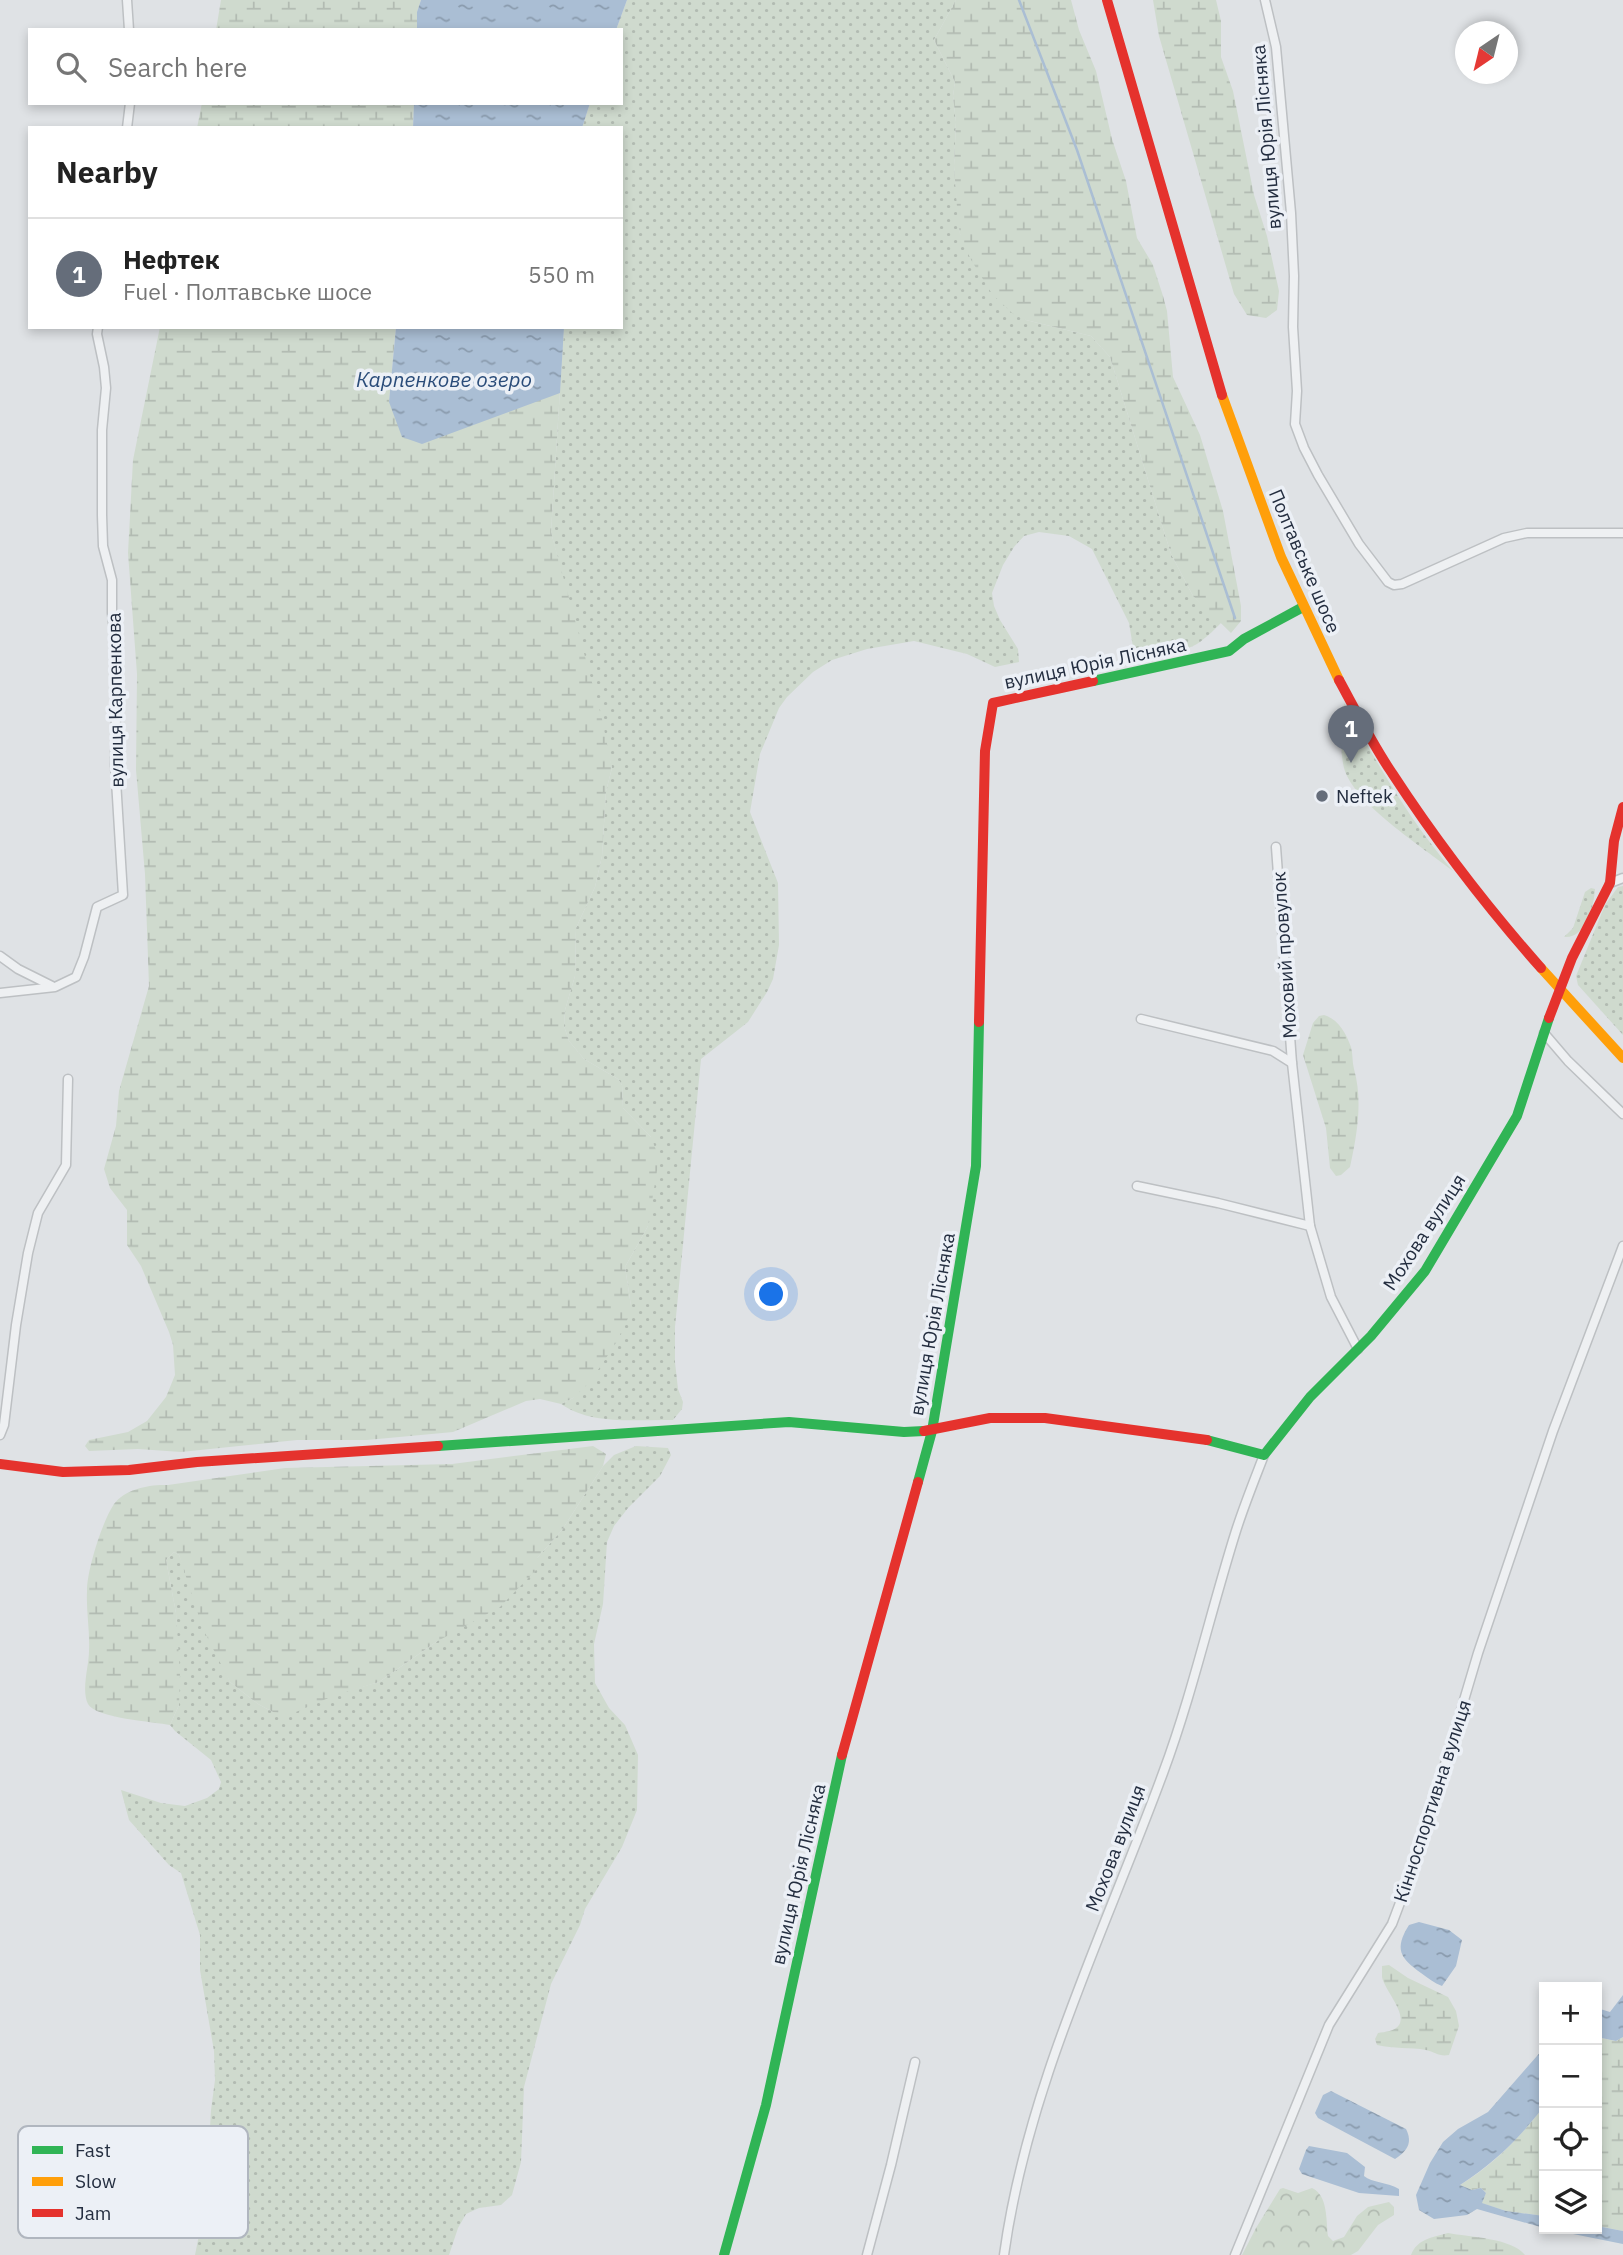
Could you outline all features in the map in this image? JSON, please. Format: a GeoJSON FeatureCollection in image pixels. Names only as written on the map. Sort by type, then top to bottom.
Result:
{"type":"FeatureCollection","features":[{"type":"Feature","properties":{"kind":"street"},"geometry":{"type":"LineString","coordinates":[[127,0],[129,28]]}},
{"type":"Feature","properties":{"kind":"street","name":"Полтавське шосе"},"geometry":{"type":"LineString","coordinates":[[1107,0],[1223,398],[1281,557],[1334,671],[1390,771],[1472,887],[1561,991],[1623,1058]]}},
{"type":"Feature","properties":{"kind":"street","name":"вулиця Юрія Лісняка"},"geometry":{"type":"LineString","coordinates":[[1265,0],[1276,47],[1291,213],[1296,424],[1304,448],[1318,475],[1359,544],[1388,582],[1394,585],[1402,584],[1504,538],[1527,533],[1623,533]]}},
{"type":"Feature","properties":{"kind":"street"},"geometry":{"type":"LineString","coordinates":[[127,126],[130,105]]}},
{"type":"Feature","properties":{"kind":"street","name":"вулиця Карпенкова"},"geometry":{"type":"LineString","coordinates":[[55,987],[76,977],[97,906],[123,895],[115,764],[117,660],[112,580],[103,546],[102,526],[102,429],[106,388],[98,329]]}},
{"type":"Feature","properties":{"kind":"street","name":"вулиця Юрія Лісняка"},"geometry":{"type":"LineString","coordinates":[[724,2255],[766,2105],[843,1750],[932,1431],[975,1177],[985,751],[993,703],[1229,651],[1244,639],[1303,607]]}},
{"type":"Feature","properties":{"kind":"street","name":"Мохова вулиця"},"geometry":{"type":"LineString","coordinates":[[1004,2255],[1011,2204],[1042,2093],[1087,1966],[1165,1769],[1235,1532],[1264,1455],[1310,1397],[1380,1327],[1425,1271],[1517,1116],[1572,958],[1610,883],[1614,841],[1623,807]]}},
{"type":"Feature","properties":{"kind":"street","name":"Моховий провулок"},"geometry":{"type":"LineString","coordinates":[[1276,847],[1292,1063],[1310,1226],[1331,1297],[1358,1349]]}},
{"type":"Feature","properties":{"kind":"street"},"geometry":{"type":"LineString","coordinates":[[1610,883],[1623,878]]}},
{"type":"Feature","properties":{"kind":"street"},"geometry":{"type":"LineString","coordinates":[[0,956],[18,969],[55,987]]}},
{"type":"Feature","properties":{"kind":"street"},"geometry":{"type":"LineString","coordinates":[[0,993],[55,987]]}},
{"type":"Feature","properties":{"kind":"street","name":"Моховий провулок"},"geometry":{"type":"LineString","coordinates":[[1141,1018],[1273,1051],[1292,1063]]}},
{"type":"Feature","properties":{"kind":"street"},"geometry":{"type":"LineString","coordinates":[[1544,1033],[1568,1061],[1623,1114]]}},
{"type":"Feature","properties":{"kind":"street"},"geometry":{"type":"LineString","coordinates":[[0,1435],[4,1425],[28,1254],[38,1213],[66,1165],[68,1079]]}},
{"type":"Feature","properties":{"kind":"street"},"geometry":{"type":"LineString","coordinates":[[1137,1186],[1310,1226]]}},
{"type":"Feature","properties":{"kind":"street","name":"Кінноспортивна вулиця"},"geometry":{"type":"LineString","coordinates":[[1235,2255],[1329,2025],[1392,1924],[1418,1855],[1483,1640],[1553,1432],[1623,1246]]}},
{"type":"Feature","properties":{"kind":"street"},"geometry":{"type":"LineString","coordinates":[[0,1464],[63,1472],[129,1470],[197,1462],[789,1422],[904,1433],[932,1431],[990,1418],[1045,1419],[1208,1440],[1264,1455]]}},
{"type":"Feature","properties":{"kind":"street"},"geometry":{"type":"LineString","coordinates":[[867,2255],[915,2062]]}},
{"type":"Feature","properties":{"kind":"green space"},"geometry":{"type":"Polygon","coordinates":[[[221,0],[421,0],[417,12],[417,28],[216,28],[221,0]]]}},
{"type":"Feature","properties":{"kind":"green space"},"geometry":{"type":"Polygon","coordinates":[[[627,0],[956,0],[934,40],[955,82],[954,166],[960,234],[1026,320],[1091,336],[1110,357],[1171,554],[1193,596],[1222,622],[1200,642],[1185,649],[1158,653],[1133,647],[1129,623],[1092,549],[1069,536],[1039,532],[1024,536],[1014,547],[1003,565],[992,593],[1000,620],[1018,649],[1019,662],[995,667],[967,654],[914,641],[867,649],[832,660],[813,672],[779,708],[760,754],[750,812],[778,883],[779,945],[773,979],[748,1022],[701,1059],[675,1327],[675,1362],[678,1389],[683,1402],[682,1409],[673,1420],[587,1416],[561,1404],[573,1398],[631,1306],[625,1267],[648,1226],[651,1137],[623,1108],[622,1085],[618,1079],[584,1059],[569,1041],[564,1026],[565,1010],[575,976],[576,928],[595,887],[602,856],[606,791],[612,768],[551,532],[564,329],[623,329],[623,126],[583,126],[589,105],[623,105],[623,28],[617,28],[627,0]]]}},
{"type":"Feature","properties":{"kind":"green space"},"geometry":{"type":"Polygon","coordinates":[[[956,0],[1071,0],[1079,30],[1096,71],[1112,139],[1126,181],[1137,238],[1153,265],[1163,296],[1167,311],[1173,377],[1200,435],[1223,511],[1241,606],[1241,621],[1231,633],[1193,596],[1171,554],[1110,357],[1091,336],[1026,320],[1013,314],[992,294],[970,258],[960,234],[958,221],[954,166],[955,82],[934,40],[956,0]]]}},
{"type":"Feature","properties":{"kind":"green space"},"geometry":{"type":"Polygon","coordinates":[[[1153,0],[1216,0],[1221,21],[1221,57],[1233,91],[1254,195],[1267,236],[1279,291],[1277,310],[1266,318],[1247,315],[1234,294],[1159,36],[1153,0]]]}},
{"type":"Feature","properties":{"kind":"green space"},"geometry":{"type":"Polygon","coordinates":[[[202,105],[414,105],[413,126],[197,126],[202,105]]]}},
{"type":"Feature","properties":{"kind":"green space"},"geometry":{"type":"Polygon","coordinates":[[[160,329],[396,329],[389,402],[564,329],[551,532],[602,719],[612,768],[606,791],[602,856],[595,887],[576,928],[575,976],[565,1010],[564,1026],[569,1041],[584,1059],[618,1079],[622,1085],[623,1108],[651,1137],[659,1158],[648,1226],[625,1267],[630,1314],[616,1343],[590,1382],[573,1398],[561,1404],[540,1399],[526,1401],[453,1432],[367,1440],[297,1440],[181,1452],[138,1449],[89,1451],[85,1446],[89,1440],[128,1432],[147,1421],[166,1397],[175,1375],[173,1345],[169,1332],[141,1266],[127,1245],[127,1210],[110,1188],[104,1169],[116,1126],[119,1091],[149,986],[145,874],[136,770],[137,674],[128,553],[133,460],[160,329]]]}},
{"type":"Feature","properties":{"kind":"green space"},"geometry":{"type":"Polygon","coordinates":[[[1344,703],[1408,811],[1453,871],[1391,824],[1350,782],[1344,768],[1342,752],[1344,703]]]}},
{"type":"Feature","properties":{"kind":"green space"},"geometry":{"type":"Polygon","coordinates":[[[1623,886],[1623,1035],[1578,985],[1576,976],[1605,905],[1618,887],[1623,886]]]}},
{"type":"Feature","properties":{"kind":"green space"},"geometry":{"type":"Polygon","coordinates":[[[1591,888],[1595,889],[1587,920],[1578,933],[1564,937],[1573,928],[1585,892],[1591,888]]]}},
{"type":"Feature","properties":{"kind":"green space"},"geometry":{"type":"Polygon","coordinates":[[[1324,1015],[1337,1023],[1349,1042],[1359,1106],[1350,1167],[1336,1176],[1330,1168],[1326,1128],[1303,1055],[1313,1023],[1319,1016],[1324,1015]]]}},
{"type":"Feature","properties":{"kind":"green space"},"geometry":{"type":"Polygon","coordinates":[[[593,1446],[606,1454],[603,1466],[562,1530],[537,1558],[536,1570],[500,1607],[436,1642],[379,1682],[333,1696],[289,1715],[273,1712],[258,1704],[230,1682],[203,1629],[179,1555],[174,1552],[166,1560],[176,1613],[180,1674],[179,1705],[170,1725],[113,1716],[93,1709],[88,1704],[85,1685],[89,1651],[87,1598],[92,1559],[109,1512],[119,1499],[131,1491],[154,1485],[285,1468],[452,1464],[593,1446]]]}},
{"type":"Feature","properties":{"kind":"green space"},"geometry":{"type":"Polygon","coordinates":[[[636,1446],[668,1448],[671,1455],[660,1476],[614,1526],[607,1542],[603,1604],[594,1644],[595,1683],[609,1708],[625,1725],[638,1755],[637,1810],[622,1847],[585,1909],[551,1984],[524,2087],[521,2162],[512,2195],[501,2205],[479,2208],[466,2214],[449,2255],[195,2255],[198,2238],[248,2238],[248,2126],[210,2126],[215,2080],[214,2051],[200,1970],[200,1935],[181,1873],[169,1865],[129,1820],[121,1790],[161,1803],[185,1806],[207,1798],[219,1789],[221,1782],[211,1760],[170,1725],[179,1705],[176,1613],[166,1560],[174,1552],[179,1555],[230,1682],[273,1712],[379,1682],[436,1642],[537,1558],[562,1530],[603,1466],[614,1455],[636,1446]]]}},
{"type":"Feature","properties":{"kind":"green space"},"geometry":{"type":"Polygon","coordinates":[[[1389,1965],[1408,1978],[1448,1997],[1456,2011],[1459,2026],[1449,2055],[1377,2045],[1375,2039],[1378,2033],[1395,2029],[1401,2020],[1398,2008],[1382,1977],[1382,1966],[1389,1965]]]}},
{"type":"Feature","properties":{"kind":"green space"},"geometry":{"type":"Polygon","coordinates":[[[1623,2037],[1623,2231],[1602,2227],[1602,2038],[1616,2041],[1623,2037]]]}},
{"type":"Feature","properties":{"kind":"green space"},"geometry":{"type":"Polygon","coordinates":[[[1539,2112],[1539,2215],[1506,2211],[1481,2203],[1486,2193],[1481,2188],[1472,2190],[1460,2185],[1484,2169],[1526,2129],[1539,2112]]]}},
{"type":"Feature","properties":{"kind":"green space"},"geometry":{"type":"Polygon","coordinates":[[[1283,2188],[1298,2193],[1312,2188],[1317,2191],[1324,2202],[1328,2236],[1333,2241],[1344,2237],[1357,2216],[1368,2207],[1389,2202],[1394,2207],[1394,2215],[1378,2225],[1358,2251],[1351,2255],[1242,2255],[1256,2228],[1283,2188]]]}},
{"type":"Feature","properties":{"kind":"green space"},"geometry":{"type":"Polygon","coordinates":[[[1448,2233],[1500,2242],[1519,2249],[1525,2255],[1411,2255],[1421,2242],[1448,2233]]]}},
{"type":"Feature","properties":{"kind":"water"},"geometry":{"type":"Polygon","coordinates":[[[421,0],[627,0],[617,28],[417,28],[417,12],[421,0]]]}},
{"type":"Feature","properties":{"kind":"water"},"geometry":{"type":"Polygon","coordinates":[[[414,105],[589,105],[583,126],[413,126],[414,105]]]}},
{"type":"Feature","properties":{"kind":"water","name":"Карпенкове озеро"},"geometry":{"type":"Polygon","coordinates":[[[396,329],[564,329],[560,393],[422,444],[402,437],[389,402],[396,329]]]}},
{"type":"Feature","properties":{"kind":"water"},"geometry":{"type":"Polygon","coordinates":[[[1419,1922],[1449,1930],[1462,1940],[1456,1966],[1442,1986],[1414,1968],[1404,1958],[1401,1947],[1404,1933],[1409,1925],[1419,1922]]]}},
{"type":"Feature","properties":{"kind":"water"},"geometry":{"type":"Polygon","coordinates":[[[1623,1995],[1623,2037],[1616,2041],[1602,2038],[1602,2010],[1610,2012],[1623,1995]]]}},
{"type":"Feature","properties":{"kind":"water"},"geometry":{"type":"Polygon","coordinates":[[[1539,2054],[1539,2112],[1506,2149],[1460,2185],[1472,2190],[1481,2188],[1486,2193],[1482,2203],[1506,2211],[1539,2215],[1539,2227],[1477,2209],[1467,2215],[1434,2219],[1419,2210],[1416,2195],[1443,2142],[1458,2129],[1488,2112],[1539,2054]]]}},
{"type":"Feature","properties":{"kind":"water"},"geometry":{"type":"Polygon","coordinates":[[[1331,2091],[1406,2129],[1409,2143],[1406,2150],[1395,2159],[1318,2118],[1315,2113],[1323,2095],[1331,2091]]]}},
{"type":"Feature","properties":{"kind":"water"},"geometry":{"type":"Polygon","coordinates":[[[1309,2146],[1347,2153],[1365,2167],[1364,2176],[1399,2189],[1399,2196],[1359,2193],[1302,2174],[1299,2169],[1309,2146]]]}},
{"type":"Feature","properties":{"kind":"water"},"geometry":{"type":"Polygon","coordinates":[[[1602,2227],[1623,2231],[1623,2244],[1573,2234],[1602,2234],[1602,2227]]]}},
{"type":"Feature","properties":{"kind":"waterway"},"geometry":{"type":"LineString","coordinates":[[1019,0],[1077,150],[1235,618]]}},
{"type":"Feature","properties":{"kind":"traffic: fast"},"geometry":{"type":"LineString","coordinates":[[1093,681],[1229,651],[1244,639],[1303,607]]}},
{"type":"Feature","properties":{"kind":"traffic: fast"},"geometry":{"type":"LineString","coordinates":[[1207,1440],[1264,1455],[1310,1397],[1371,1336],[1425,1271],[1517,1116],[1549,1018]]}},
{"type":"Feature","properties":{"kind":"traffic: fast"},"geometry":{"type":"LineString","coordinates":[[918,1482],[932,1431],[976,1166],[979,1022]]}},
{"type":"Feature","properties":{"kind":"traffic: fast"},"geometry":{"type":"LineString","coordinates":[[438,1446],[789,1422],[904,1432],[924,1431]]}},
{"type":"Feature","properties":{"kind":"traffic: fast"},"geometry":{"type":"LineString","coordinates":[[724,2255],[766,2105],[842,1755]]}},
{"type":"Feature","properties":{"kind":"traffic: slow"},"geometry":{"type":"LineString","coordinates":[[1222,395],[1281,557],[1339,680]]}},
{"type":"Feature","properties":{"kind":"traffic: slow"},"geometry":{"type":"LineString","coordinates":[[1541,968],[1623,1058]]}},
{"type":"Feature","properties":{"kind":"traffic: jam"},"geometry":{"type":"LineString","coordinates":[[1107,0],[1222,395]]}},
{"type":"Feature","properties":{"kind":"traffic: jam"},"geometry":{"type":"LineString","coordinates":[[1339,680],[1378,751],[1409,799],[1482,898],[1541,968]]}},
{"type":"Feature","properties":{"kind":"traffic: jam"},"geometry":{"type":"LineString","coordinates":[[979,1022],[985,751],[993,703],[1093,681]]}},
{"type":"Feature","properties":{"kind":"traffic: jam"},"geometry":{"type":"LineString","coordinates":[[1549,1018],[1572,958],[1610,883],[1614,841],[1623,807]]}},
{"type":"Feature","properties":{"kind":"traffic: jam"},"geometry":{"type":"LineString","coordinates":[[924,1431],[990,1418],[1045,1418],[1207,1440]]}},
{"type":"Feature","properties":{"kind":"traffic: jam"},"geometry":{"type":"LineString","coordinates":[[0,1464],[63,1472],[129,1470],[197,1462],[438,1446]]}},
{"type":"Feature","properties":{"kind":"traffic: jam"},"geometry":{"type":"LineString","coordinates":[[842,1755],[918,1482]]}},
{"type":"Feature","properties":{"kind":"place","name":"Нефтек"},"geometry":{"type":"Point","coordinates":[1351,763]}},
{"type":"Feature","properties":{"kind":"place","name":"Neftek"},"geometry":{"type":"Point","coordinates":[1322,796]}}]}
